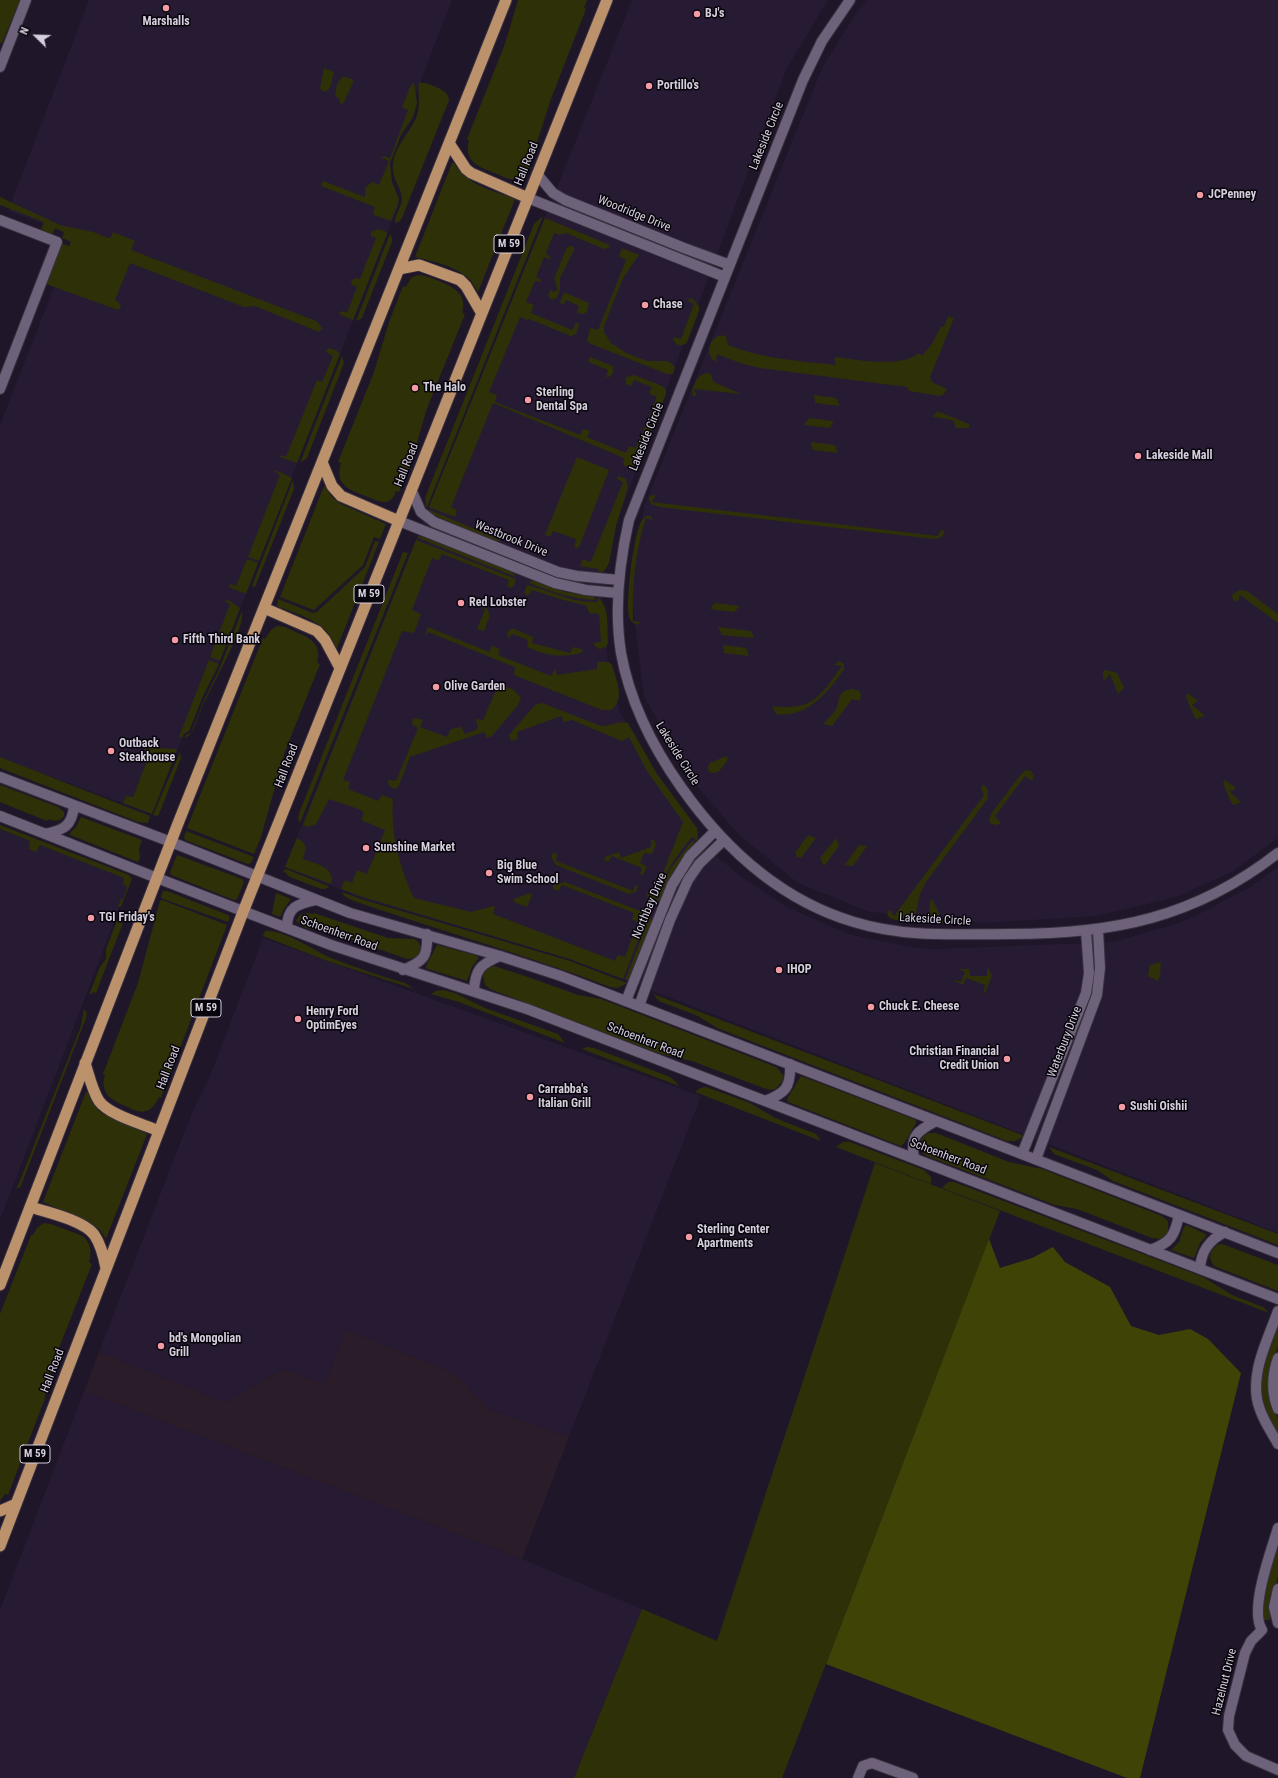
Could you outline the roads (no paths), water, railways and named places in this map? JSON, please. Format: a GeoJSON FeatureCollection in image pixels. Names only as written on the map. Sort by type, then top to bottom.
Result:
{"type":"FeatureCollection","features":[{"type":"Feature","properties":{"kind":"highway"},"geometry":{"type":"LineString","coordinates":[[0,1285],[171,842],[506,0]]}},
{"type":"Feature","properties":{"kind":"highway","name":"Hall Road"},"geometry":{"type":"LineString","coordinates":[[0,1546],[243,912],[481,312],[528,198],[603,3]]}},
{"type":"Feature","properties":{"kind":"highway"},"geometry":{"type":"LineString","coordinates":[[449,143],[466,169],[471,173],[528,198]]}},
{"type":"Feature","properties":{"kind":"highway"},"geometry":{"type":"LineString","coordinates":[[399,269],[419,265],[460,280],[466,286],[481,312]]}},
{"type":"Feature","properties":{"kind":"highway"},"geometry":{"type":"LineString","coordinates":[[322,462],[332,486],[341,496],[399,520]]}},
{"type":"Feature","properties":{"kind":"highway"},"geometry":{"type":"LineString","coordinates":[[264,608],[317,631],[325,640],[340,668]]}},
{"type":"Feature","properties":{"kind":"highway"},"geometry":{"type":"LineString","coordinates":[[85,1064],[95,1094],[102,1104],[113,1111],[159,1131]]}},
{"type":"Feature","properties":{"kind":"highway"},"geometry":{"type":"LineString","coordinates":[[30,1207],[81,1225],[92,1231],[98,1242],[106,1268]]}},
{"type":"Feature","properties":{"kind":"highway"},"geometry":{"type":"LineString","coordinates":[[0,1511],[16,1504]]}},
{"type":"Feature","properties":{"kind":"street"},"geometry":{"type":"LineString","coordinates":[[0,68],[26,0]]}},
{"type":"Feature","properties":{"kind":"street","name":"Lakeside Circle"},"geometry":{"type":"LineString","coordinates":[[850,0],[828,32],[809,67],[634,506],[622,553],[618,593],[621,652],[636,708],[659,755],[689,799],[714,831],[758,872],[790,894],[824,911],[863,924],[895,931],[926,935],[1024,934],[1098,930],[1148,920],[1195,903],[1238,881],[1278,853]]}},
{"type":"Feature","properties":{"kind":"street","name":"Woodridge Drive"},"geometry":{"type":"LineString","coordinates":[[537,174],[553,193],[564,200],[730,265]]}},
{"type":"Feature","properties":{"kind":"street","name":"Woodridge Drive"},"geometry":{"type":"LineString","coordinates":[[528,198],[725,277]]}},
{"type":"Feature","properties":{"kind":"street"},"geometry":{"type":"LineString","coordinates":[[0,220],[57,242],[0,389]]}},
{"type":"Feature","properties":{"kind":"street","name":"Westbrook Drive"},"geometry":{"type":"LineString","coordinates":[[411,490],[421,512],[434,522],[558,572],[577,576],[619,580]]}},
{"type":"Feature","properties":{"kind":"street","name":"Westbrook Drive"},"geometry":{"type":"LineString","coordinates":[[399,520],[555,583],[586,590],[618,593]]}},
{"type":"Feature","properties":{"kind":"street","name":"Schoenherr Road"},"geometry":{"type":"LineString","coordinates":[[0,777],[363,917],[427,934],[541,969],[1278,1253]]}},
{"type":"Feature","properties":{"kind":"street"},"geometry":{"type":"LineString","coordinates":[[45,834],[56,831],[67,825],[73,814],[74,806]]}},
{"type":"Feature","properties":{"kind":"street","name":"Schoenherr Road"},"geometry":{"type":"LineString","coordinates":[[0,816],[243,912],[403,970],[474,991],[527,1009],[1278,1299]]}},
{"type":"Feature","properties":{"kind":"street","name":"Northbay Drive"},"geometry":{"type":"LineString","coordinates":[[626,1001],[672,884],[690,856],[714,831]]}},
{"type":"Feature","properties":{"kind":"street","name":"Northbay Drive"},"geometry":{"type":"LineString","coordinates":[[639,1006],[668,926],[688,880],[699,864],[723,841]]}},
{"type":"Feature","properties":{"kind":"street"},"geometry":{"type":"LineString","coordinates":[[287,928],[288,916],[291,911],[303,902],[316,900]]}},
{"type":"Feature","properties":{"kind":"street","name":"Waterbury Drive"},"geometry":{"type":"LineString","coordinates":[[1036,1159],[1096,995],[1100,968],[1098,930]]}},
{"type":"Feature","properties":{"kind":"street","name":"Waterbury Drive"},"geometry":{"type":"LineString","coordinates":[[1022,1154],[1086,993],[1088,973],[1086,931]]}},
{"type":"Feature","properties":{"kind":"street"},"geometry":{"type":"LineString","coordinates":[[403,970],[417,964],[424,957],[426,952],[427,934]]}},
{"type":"Feature","properties":{"kind":"street"},"geometry":{"type":"LineString","coordinates":[[474,991],[479,970],[483,964],[500,956]]}},
{"type":"Feature","properties":{"kind":"street"},"geometry":{"type":"LineString","coordinates":[[765,1101],[785,1090],[790,1080],[790,1064]]}},
{"type":"Feature","properties":{"kind":"street"},"geometry":{"type":"LineString","coordinates":[[914,1158],[913,1146],[915,1136],[924,1127],[936,1121]]}},
{"type":"Feature","properties":{"kind":"street"},"geometry":{"type":"LineString","coordinates":[[1150,1250],[1160,1247],[1170,1240],[1176,1229],[1179,1215]]}},
{"type":"Feature","properties":{"kind":"street"},"geometry":{"type":"LineString","coordinates":[[1200,1269],[1201,1259],[1207,1245],[1217,1236],[1225,1232]]}},
{"type":"Feature","properties":{"kind":"street"},"geometry":{"type":"LineString","coordinates":[[1278,1311],[1259,1364],[1256,1382],[1257,1400],[1261,1412],[1278,1444]]}},
{"type":"Feature","properties":{"kind":"street"},"geometry":{"type":"LineString","coordinates":[[1278,1358],[1273,1375],[1272,1386],[1278,1409]]}},
{"type":"Feature","properties":{"kind":"street","name":"Hazelnut Drive"},"geometry":{"type":"LineString","coordinates":[[1278,1528],[1258,1600],[1257,1616],[1262,1630],[1255,1635],[1248,1646],[1231,1708],[1228,1730],[1235,1745],[1250,1758],[1278,1770]]}},
{"type":"Feature","properties":{"kind":"street"},"geometry":{"type":"LineString","coordinates":[[1278,1589],[1274,1607],[1278,1623]]}},
{"type":"Feature","properties":{"kind":"street"},"geometry":{"type":"LineString","coordinates":[[858,1778],[866,1764],[875,1764],[913,1778]]}},
{"type":"Feature","properties":{"kind":"place","name":"Marshalls"},"geometry":{"type":"Point","coordinates":[166,8]}},
{"type":"Feature","properties":{"kind":"place","name":"BJ's"},"geometry":{"type":"Point","coordinates":[697,14]}},
{"type":"Feature","properties":{"kind":"place","name":"Portillo's"},"geometry":{"type":"Point","coordinates":[649,86]}},
{"type":"Feature","properties":{"kind":"place","name":"JCPenney"},"geometry":{"type":"Point","coordinates":[1200,195]}},
{"type":"Feature","properties":{"kind":"place","name":"Chase"},"geometry":{"type":"Point","coordinates":[645,305]}},
{"type":"Feature","properties":{"kind":"place","name":"The Halo"},"geometry":{"type":"Point","coordinates":[415,388]}},
{"type":"Feature","properties":{"kind":"place","name":"Sterling Dental Spa"},"geometry":{"type":"Point","coordinates":[528,400]}},
{"type":"Feature","properties":{"kind":"place","name":"Lakeside Mall"},"geometry":{"type":"Point","coordinates":[1138,456]}},
{"type":"Feature","properties":{"kind":"place","name":"Red Lobster"},"geometry":{"type":"Point","coordinates":[461,603]}},
{"type":"Feature","properties":{"kind":"place","name":"Fifth Third Bank"},"geometry":{"type":"Point","coordinates":[175,640]}},
{"type":"Feature","properties":{"kind":"place","name":"Olive Garden"},"geometry":{"type":"Point","coordinates":[436,687]}},
{"type":"Feature","properties":{"kind":"place","name":"Outback Steakhouse"},"geometry":{"type":"Point","coordinates":[111,751]}},
{"type":"Feature","properties":{"kind":"place","name":"Sunshine Market"},"geometry":{"type":"Point","coordinates":[366,848]}},
{"type":"Feature","properties":{"kind":"place","name":"Big Blue Swim School"},"geometry":{"type":"Point","coordinates":[489,873]}},
{"type":"Feature","properties":{"kind":"place","name":"TGI Friday's"},"geometry":{"type":"Point","coordinates":[91,918]}},
{"type":"Feature","properties":{"kind":"place","name":"IHOP"},"geometry":{"type":"Point","coordinates":[779,970]}},
{"type":"Feature","properties":{"kind":"place","name":"Chuck E. Cheese"},"geometry":{"type":"Point","coordinates":[871,1007]}},
{"type":"Feature","properties":{"kind":"place","name":"Henry Ford OptimEyes"},"geometry":{"type":"Point","coordinates":[298,1019]}},
{"type":"Feature","properties":{"kind":"place","name":"Christian Financial Credit Union"},"geometry":{"type":"Point","coordinates":[1007,1059]}},
{"type":"Feature","properties":{"kind":"place","name":"Carrabba's Italian Grill"},"geometry":{"type":"Point","coordinates":[530,1097]}},
{"type":"Feature","properties":{"kind":"place","name":"Sushi Oishii"},"geometry":{"type":"Point","coordinates":[1122,1107]}},
{"type":"Feature","properties":{"kind":"place","name":"Sterling Center Apartments"},"geometry":{"type":"Point","coordinates":[689,1237]}},
{"type":"Feature","properties":{"kind":"place","name":"bd's Mongolian Grill"},"geometry":{"type":"Point","coordinates":[161,1346]}}]}
